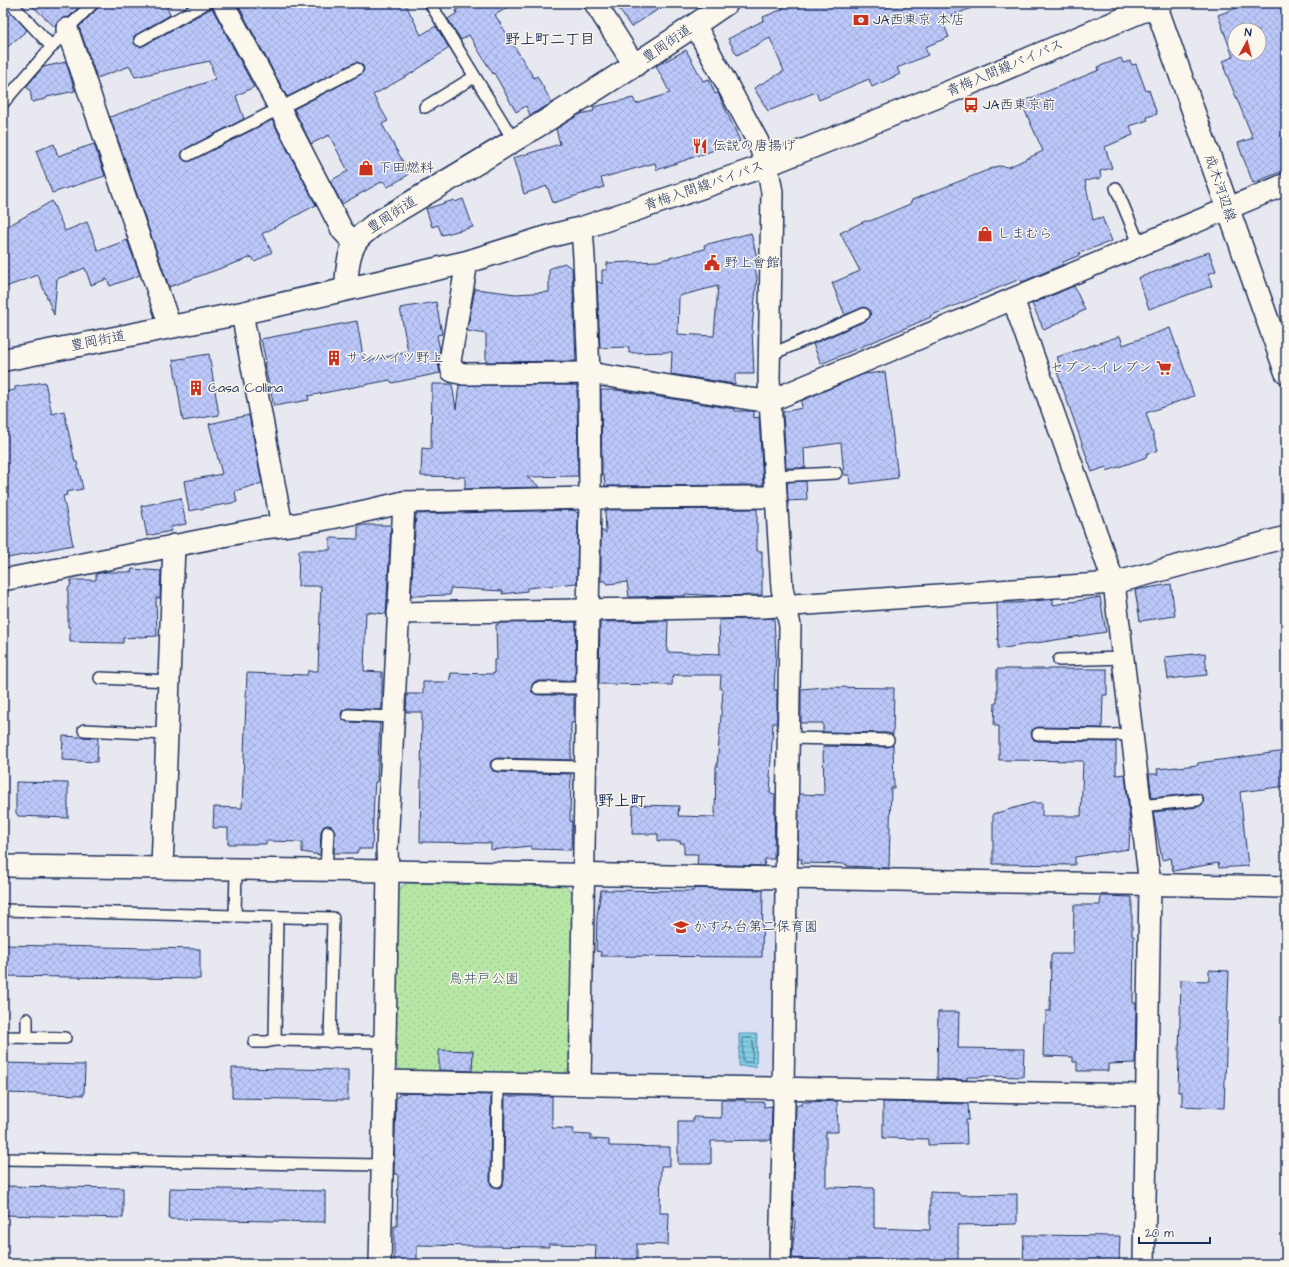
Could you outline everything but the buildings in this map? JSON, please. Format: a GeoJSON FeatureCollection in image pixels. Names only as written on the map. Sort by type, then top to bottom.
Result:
{"type":"FeatureCollection","features":[{"type":"Feature","properties":{"kind":"main road","name":"豊岡街道"},"geometry":{"type":"LineString","coordinates":[[3,360],[242,313],[346,289],[348,265],[355,244],[365,232],[375,224],[514,141],[635,66],[727,3]]}},
{"type":"Feature","properties":{"kind":"main road","name":"青梅入間線バイパス"},"geometry":{"type":"LineString","coordinates":[[346,289],[467,262],[550,236],[582,228],[767,165],[964,86],[1157,4]]}},
{"type":"Feature","properties":{"kind":"main road","name":"成木河辺線"},"geometry":{"type":"LineString","coordinates":[[1157,4],[1286,372]]}},
{"type":"Feature","properties":{"kind":"street"},"geometry":{"type":"LineString","coordinates":[[223,3],[280,109],[342,230],[355,244]]}},
{"type":"Feature","properties":{"kind":"street"},"geometry":{"type":"LineString","coordinates":[[594,3],[635,66]]}},
{"type":"Feature","properties":{"kind":"street"},"geometry":{"type":"LineString","coordinates":[[695,25],[753,132],[767,165],[772,192],[770,401],[782,588],[790,626],[784,1103],[780,1264]]}},
{"type":"Feature","properties":{"kind":"street"},"geometry":{"type":"LineString","coordinates":[[67,29],[170,326]]}},
{"type":"Feature","properties":{"kind":"street"},"geometry":{"type":"LineString","coordinates":[[467,262],[450,361],[452,371],[464,374],[589,373],[770,401],[1286,184]]}},
{"type":"Feature","properties":{"kind":"street"},"geometry":{"type":"LineString","coordinates":[[580,1084],[584,875],[584,768],[589,609],[590,498],[589,373],[582,228]]}},
{"type":"Feature","properties":{"kind":"street"},"geometry":{"type":"LineString","coordinates":[[1013,299],[1114,583],[1150,885],[1144,1264]]}},
{"type":"Feature","properties":{"kind":"street"},"geometry":{"type":"LineString","coordinates":[[242,313],[282,526]]}},
{"type":"Feature","properties":{"kind":"street"},"geometry":{"type":"LineString","coordinates":[[3,580],[174,545],[404,502],[590,498],[775,497]]}},
{"type":"Feature","properties":{"kind":"street"},"geometry":{"type":"LineString","coordinates":[[380,1264],[388,871],[387,849],[404,502]]}},
{"type":"Feature","properties":{"kind":"street"},"geometry":{"type":"LineString","coordinates":[[398,613],[786,606],[1114,583],[1286,537]]}},
{"type":"Feature","properties":{"kind":"street"},"geometry":{"type":"LineString","coordinates":[[162,868],[174,545]]}},
{"type":"Feature","properties":{"kind":"street"},"geometry":{"type":"LineString","coordinates":[[3,866],[388,871],[1286,887]]}},
{"type":"Feature","properties":{"kind":"street"},"geometry":{"type":"LineString","coordinates":[[384,1081],[1147,1095]]}},
{"type":"Feature","properties":{"kind":"lane"},"geometry":{"type":"LineString","coordinates":[[11,3],[52,47]]}},
{"type":"Feature","properties":{"kind":"lane"},"geometry":{"type":"LineString","coordinates":[[3,103],[67,29],[93,3]]}},
{"type":"Feature","properties":{"kind":"lane"},"geometry":{"type":"LineString","coordinates":[[140,40],[206,3]]}},
{"type":"Feature","properties":{"kind":"lane"},"geometry":{"type":"LineString","coordinates":[[430,3],[514,141]]}},
{"type":"Feature","properties":{"kind":"lane"},"geometry":{"type":"LineString","coordinates":[[188,154],[357,69]]}},
{"type":"Feature","properties":{"kind":"lane"},"geometry":{"type":"LineString","coordinates":[[425,107],[474,77]]}},
{"type":"Feature","properties":{"kind":"lane"},"geometry":{"type":"LineString","coordinates":[[1116,188],[1140,246]]}},
{"type":"Feature","properties":{"kind":"lane"},"geometry":{"type":"LineString","coordinates":[[770,355],[864,314]]}},
{"type":"Feature","properties":{"kind":"lane"},"geometry":{"type":"LineString","coordinates":[[774,476],[836,473]]}},
{"type":"Feature","properties":{"kind":"lane"},"geometry":{"type":"LineString","coordinates":[[1059,660],[1123,658]]}},
{"type":"Feature","properties":{"kind":"lane"},"geometry":{"type":"LineString","coordinates":[[100,678],[169,681]]}},
{"type":"Feature","properties":{"kind":"lane"},"geometry":{"type":"LineString","coordinates":[[538,688],[586,688]]}},
{"type":"Feature","properties":{"kind":"lane"},"geometry":{"type":"LineString","coordinates":[[348,715],[393,717]]}},
{"type":"Feature","properties":{"kind":"lane"},"geometry":{"type":"LineString","coordinates":[[84,730],[167,734]]}},
{"type":"Feature","properties":{"kind":"lane"},"geometry":{"type":"LineString","coordinates":[[1038,734],[1132,734]]}},
{"type":"Feature","properties":{"kind":"lane"},"geometry":{"type":"LineString","coordinates":[[788,738],[888,740]]}},
{"type":"Feature","properties":{"kind":"lane"},"geometry":{"type":"LineString","coordinates":[[497,765],[584,768]]}},
{"type":"Feature","properties":{"kind":"lane"},"geometry":{"type":"LineString","coordinates":[[1141,806],[1197,800]]}},
{"type":"Feature","properties":{"kind":"lane"},"geometry":{"type":"LineString","coordinates":[[326,871],[328,832]]}},
{"type":"Feature","properties":{"kind":"lane"},"geometry":{"type":"LineString","coordinates":[[235,916],[236,869]]}},
{"type":"Feature","properties":{"kind":"lane"},"geometry":{"type":"LineString","coordinates":[[3,910],[333,918],[330,1042]]}},
{"type":"Feature","properties":{"kind":"lane"},"geometry":{"type":"LineString","coordinates":[[275,1040],[277,916]]}},
{"type":"Feature","properties":{"kind":"lane"},"geometry":{"type":"LineString","coordinates":[[27,1019],[27,1037]]}},
{"type":"Feature","properties":{"kind":"lane"},"geometry":{"type":"LineString","coordinates":[[3,1037],[65,1038]]}},
{"type":"Feature","properties":{"kind":"lane"},"geometry":{"type":"LineString","coordinates":[[254,1042],[275,1040],[385,1042]]}},
{"type":"Feature","properties":{"kind":"lane"},"geometry":{"type":"LineString","coordinates":[[496,1181],[498,1083]]}},
{"type":"Feature","properties":{"kind":"lane"},"geometry":{"type":"LineString","coordinates":[[3,1159],[382,1165]]}},
{"type":"Feature","properties":{"kind":"shaded area"},"geometry":{"type":"Polygon","coordinates":[[[602,886],[768,889],[775,897],[772,1072],[765,1079],[597,1075],[591,1068],[594,893],[602,886]]]}},
{"type":"Feature","properties":{"kind":"green space","name":"鳥井戸公園"},"geometry":{"type":"Polygon","coordinates":[[[406,883],[565,886],[573,893],[569,1069],[563,1075],[402,1072],[395,1064],[398,890],[406,883]]]}},
{"type":"Feature","properties":{"kind":"water"},"geometry":{"type":"Polygon","coordinates":[[[739,1034],[757,1034],[756,1067],[739,1066],[739,1034]]]}},
{"type":"Feature","properties":{"kind":"place","name":"JA西東京 本店"},"geometry":{"type":"Point","coordinates":[861,20]}},
{"type":"Feature","properties":{"kind":"place","name":"JA西東京前"},"geometry":{"type":"Point","coordinates":[971,105]}},
{"type":"Feature","properties":{"kind":"place","name":"伝説の唐揚げ"},"geometry":{"type":"Point","coordinates":[700,146]}},
{"type":"Feature","properties":{"kind":"place","name":"下田燃料"},"geometry":{"type":"Point","coordinates":[366,168]}},
{"type":"Feature","properties":{"kind":"place","name":"しまむら"},"geometry":{"type":"Point","coordinates":[985,234]}},
{"type":"Feature","properties":{"kind":"place","name":"野上會館"},"geometry":{"type":"Point","coordinates":[712,263]}},
{"type":"Feature","properties":{"kind":"place","name":"サンハイツ野上"},"geometry":{"type":"Point","coordinates":[334,358]}},
{"type":"Feature","properties":{"kind":"place","name":"セブン-イレブン"},"geometry":{"type":"Point","coordinates":[1164,368]}},
{"type":"Feature","properties":{"kind":"place","name":"Casa Collina"},"geometry":{"type":"Point","coordinates":[196,388]}},
{"type":"Feature","properties":{"kind":"place","name":"かすみ台第二保育園"},"geometry":{"type":"Point","coordinates":[681,927]}},
{"type":"Feature","properties":{"kind":"district","name":"野上町二丁目"},"geometry":{"type":"Point","coordinates":[550,39]}},
{"type":"Feature","properties":{"kind":"district","name":"野上町"},"geometry":{"type":"Point","coordinates":[622,801]}}]}
